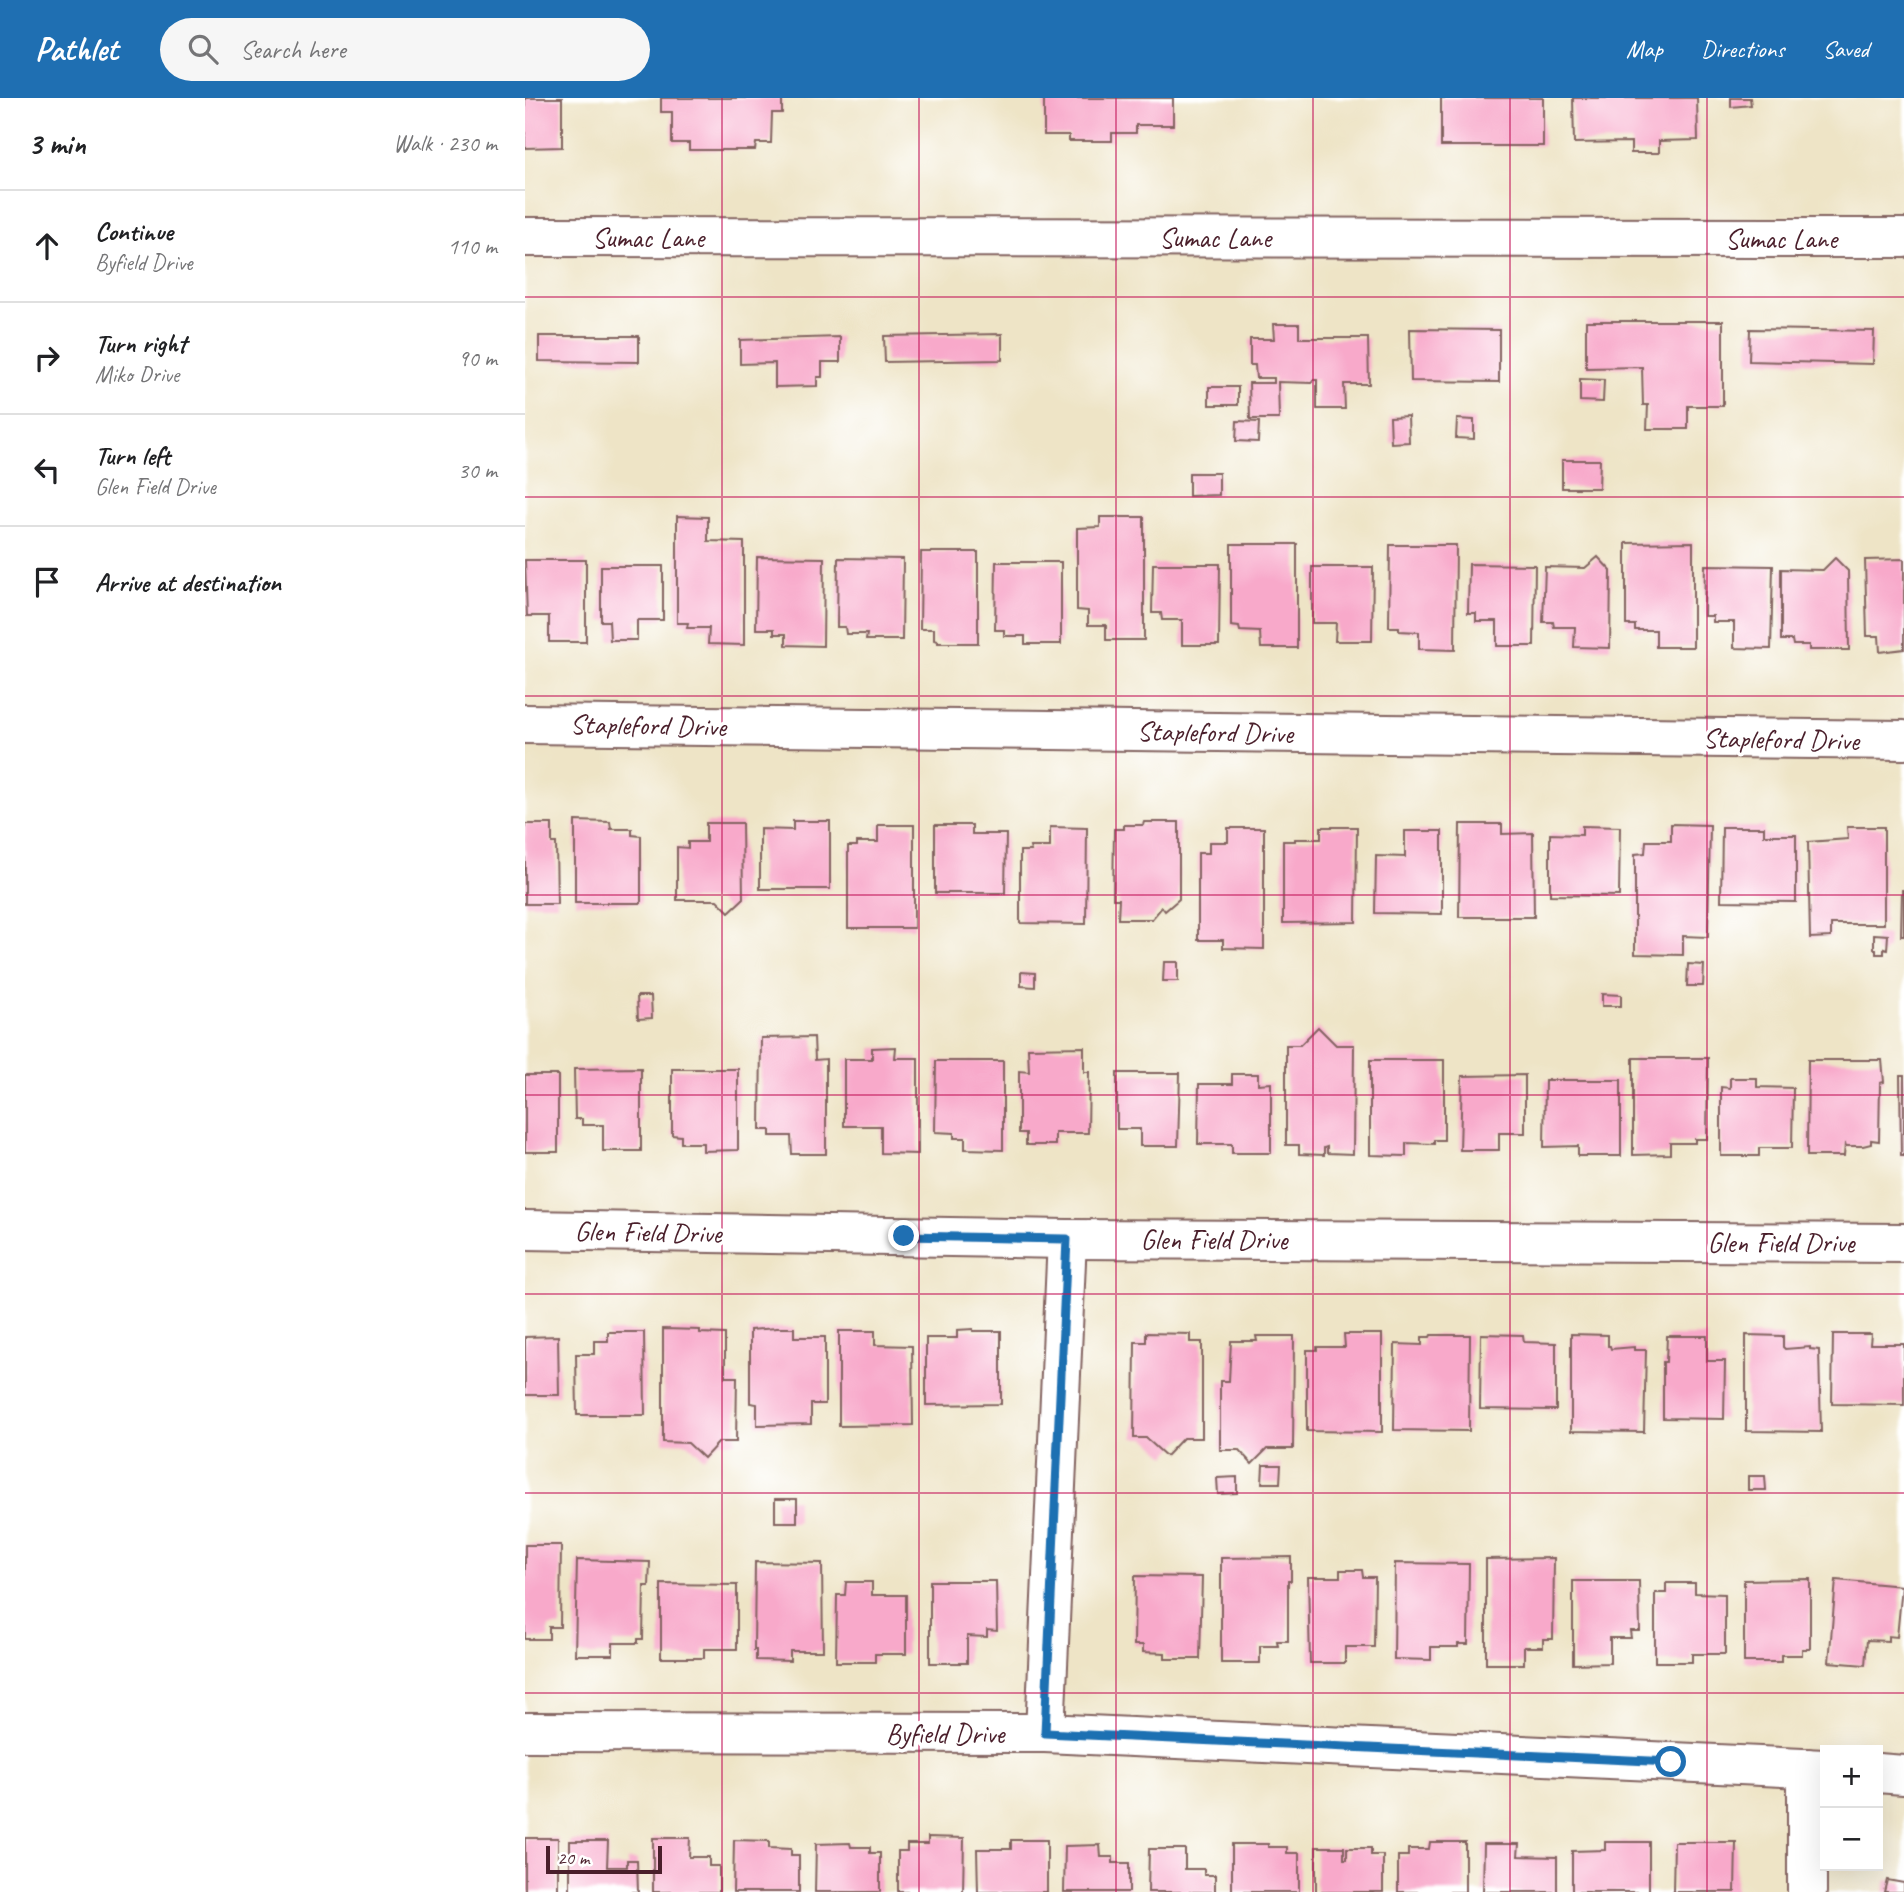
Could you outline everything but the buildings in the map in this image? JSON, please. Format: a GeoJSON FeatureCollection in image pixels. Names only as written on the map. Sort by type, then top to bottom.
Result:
{"type":"FeatureCollection","features":[{"type":"Feature","properties":{"kind":"street","name":"Sumac Lane"},"geometry":{"type":"LineString","coordinates":[[525,237],[1904,238]]}},
{"type":"Feature","properties":{"kind":"street","name":"Stapleford Drive"},"geometry":{"type":"LineString","coordinates":[[525,724],[1904,740]]}},
{"type":"Feature","properties":{"kind":"street","name":"Glen Field Drive"},"geometry":{"type":"LineString","coordinates":[[525,1230],[1067,1239],[1904,1243]]}},
{"type":"Feature","properties":{"kind":"street"},"geometry":{"type":"LineString","coordinates":[[1045,1733],[1067,1239]]}},
{"type":"Feature","properties":{"kind":"street","name":"Byfield Drive"},"geometry":{"type":"LineString","coordinates":[[525,1732],[1045,1733],[1816,1768]]}},
{"type":"Feature","properties":{"kind":"street"},"geometry":{"type":"LineString","coordinates":[[1807,1892],[1816,1768]]}},
{"type":"Feature","properties":{"kind":"street"},"geometry":{"type":"LineString","coordinates":[[1883,1773],[1904,1775]]}},
{"type":"Feature","properties":{"kind":"route"},"geometry":{"type":"LineString","coordinates":[[904,1236],[1067,1239],[1045,1733],[1671,1762]]}}]}
